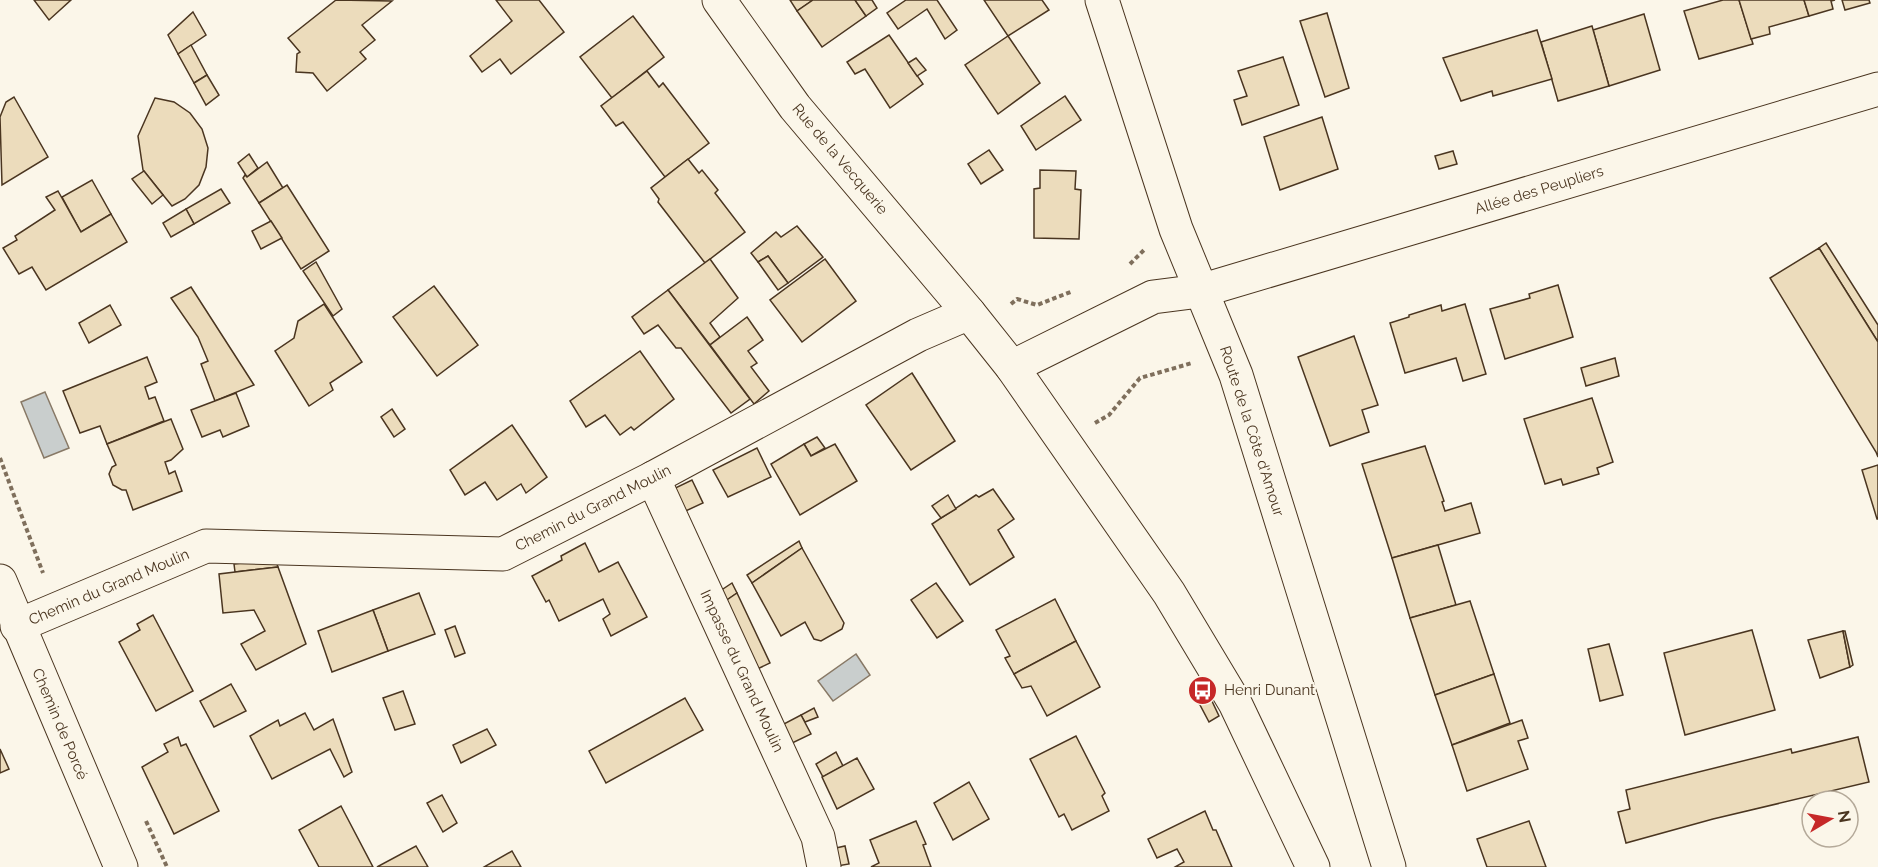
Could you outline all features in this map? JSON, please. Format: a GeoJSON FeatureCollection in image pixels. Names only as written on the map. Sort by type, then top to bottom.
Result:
{"type":"FeatureCollection","features":[{"type":"Feature","properties":{"kind":"street","name":"Rue de la Vecquerie"},"geometry":{"type":"LineString","coordinates":[[719,0],[795,106],[975,320]]}},
{"type":"Feature","properties":{"kind":"street","name":"Route de la Côte d'Amour"},"geometry":{"type":"LineString","coordinates":[[1102,0],[1176,229],[1236,375],[1389,867]]}},
{"type":"Feature","properties":{"kind":"street","name":"Allée des Peupliers"},"geometry":{"type":"LineString","coordinates":[[1012,367],[1153,297],[1200,291],[1878,89]]}},
{"type":"Feature","properties":{"kind":"street"},"geometry":{"type":"LineString","coordinates":[[975,320],[1012,367],[1169,593],[1236,703],[1313,867]]}},
{"type":"Feature","properties":{"kind":"street","name":"Chemin du Grand Moulin"},"geometry":{"type":"LineString","coordinates":[[17,626],[206,546],[503,554],[653,478],[918,335],[975,320]]}},
{"type":"Feature","properties":{"kind":"street","name":"Impasse du Grand Moulin"},"geometry":{"type":"LineString","coordinates":[[653,478],[818,837],[824,867]]}},
{"type":"Feature","properties":{"kind":"street","name":"Chemin de Porcé"},"geometry":{"type":"LineString","coordinates":[[0,581],[17,626],[121,867]]}},
{"type":"Feature","properties":{"kind":"path"},"geometry":{"type":"LineString","coordinates":[[1123,272],[1154,238],[1176,229]]}},
{"type":"Feature","properties":{"kind":"path"},"geometry":{"type":"LineString","coordinates":[[975,320],[1017,299],[1037,305],[1080,289]]}},
{"type":"Feature","properties":{"kind":"path"},"geometry":{"type":"LineString","coordinates":[[1063,441],[1109,415],[1140,378],[1227,352]]}},
{"type":"Feature","properties":{"kind":"path"},"geometry":{"type":"LineString","coordinates":[[0,458],[56,609]]}},
{"type":"Feature","properties":{"kind":"path"},"geometry":{"type":"LineString","coordinates":[[142,814],[166,867]]}},
{"type":"Feature","properties":{"kind":"shaded area"},"geometry":{"type":"Polygon","coordinates":[[[45,392],[69,448],[44,458],[21,402],[45,392]]]}},
{"type":"Feature","properties":{"kind":"shaded area"},"geometry":{"type":"Polygon","coordinates":[[[856,654],[870,675],[833,701],[818,681],[856,654]]]}},
{"type":"Feature","properties":{"kind":"building"},"geometry":{"type":"Polygon","coordinates":[[[34,0],[71,0],[49,20],[34,0]]]}},
{"type":"Feature","properties":{"kind":"building"},"geometry":{"type":"Polygon","coordinates":[[[336,0],[392,1],[362,25],[375,40],[360,52],[366,59],[327,91],[313,73],[296,72],[297,54],[300,52],[288,38],[336,0]]]}},
{"type":"Feature","properties":{"kind":"building"},"geometry":{"type":"Polygon","coordinates":[[[496,0],[539,0],[564,32],[511,74],[500,59],[482,72],[470,56],[512,21],[496,0]]]}},
{"type":"Feature","properties":{"kind":"building"},"geometry":{"type":"Polygon","coordinates":[[[790,0],[813,0],[797,11],[790,0]]]}},
{"type":"Feature","properties":{"kind":"building"},"geometry":{"type":"Polygon","coordinates":[[[813,0],[855,0],[866,16],[822,47],[797,11],[813,0]]]}},
{"type":"Feature","properties":{"kind":"building"},"geometry":{"type":"Polygon","coordinates":[[[855,0],[872,0],[877,8],[866,16],[855,0]]]}},
{"type":"Feature","properties":{"kind":"building"},"geometry":{"type":"Polygon","coordinates":[[[906,0],[937,0],[957,30],[945,39],[927,9],[898,29],[887,13],[906,0]]]}},
{"type":"Feature","properties":{"kind":"building"},"geometry":{"type":"Polygon","coordinates":[[[984,0],[1042,0],[1049,10],[1008,36],[984,0]]]}},
{"type":"Feature","properties":{"kind":"building"},"geometry":{"type":"Polygon","coordinates":[[[1723,0],[1739,0],[1753,44],[1699,59],[1684,11],[1723,0]]]}},
{"type":"Feature","properties":{"kind":"building"},"geometry":{"type":"Polygon","coordinates":[[[1739,0],[1804,0],[1809,16],[1769,27],[1770,34],[1751,39],[1739,0]]]}},
{"type":"Feature","properties":{"kind":"building"},"geometry":{"type":"Polygon","coordinates":[[[1804,0],[1835,0],[1831,1],[1833,9],[1809,16],[1804,0]]]}},
{"type":"Feature","properties":{"kind":"building"},"geometry":{"type":"Polygon","coordinates":[[[1842,0],[1869,0],[1870,3],[1845,10],[1842,0]]]}},
{"type":"Feature","properties":{"kind":"building"},"geometry":{"type":"Polygon","coordinates":[[[193,12],[206,35],[178,54],[168,35],[193,12]]]}},
{"type":"Feature","properties":{"kind":"building"},"geometry":{"type":"Polygon","coordinates":[[[1327,13],[1349,88],[1325,97],[1300,21],[1327,13]]]}},
{"type":"Feature","properties":{"kind":"building"},"geometry":{"type":"Polygon","coordinates":[[[1644,14],[1660,70],[1609,86],[1593,30],[1644,14]]]}},
{"type":"Feature","properties":{"kind":"building"},"geometry":{"type":"Polygon","coordinates":[[[633,16],[664,57],[612,98],[580,57],[633,16]]]}},
{"type":"Feature","properties":{"kind":"building"},"geometry":{"type":"Polygon","coordinates":[[[1592,26],[1609,86],[1558,101],[1541,42],[1592,26]]]}},
{"type":"Feature","properties":{"kind":"building"},"geometry":{"type":"Polygon","coordinates":[[[1537,30],[1552,79],[1493,96],[1492,91],[1461,101],[1443,58],[1537,30]]]}},
{"type":"Feature","properties":{"kind":"building"},"geometry":{"type":"Polygon","coordinates":[[[889,35],[923,84],[890,108],[865,69],[855,74],[847,62],[889,35]]]}},
{"type":"Feature","properties":{"kind":"building"},"geometry":{"type":"Polygon","coordinates":[[[1008,36],[1040,83],[998,114],[965,65],[1008,36]]]}},
{"type":"Feature","properties":{"kind":"building"},"geometry":{"type":"Polygon","coordinates":[[[191,45],[207,75],[194,83],[178,54],[191,45]]]}},
{"type":"Feature","properties":{"kind":"building"},"geometry":{"type":"Polygon","coordinates":[[[1283,57],[1299,105],[1242,125],[1234,100],[1247,96],[1238,71],[1283,57]]]}},
{"type":"Feature","properties":{"kind":"building"},"geometry":{"type":"Polygon","coordinates":[[[916,58],[926,70],[917,76],[908,63],[916,58]]]}},
{"type":"Feature","properties":{"kind":"building"},"geometry":{"type":"Polygon","coordinates":[[[647,71],[659,87],[663,83],[709,143],[665,177],[623,122],[616,126],[601,106],[647,71]]]}},
{"type":"Feature","properties":{"kind":"building"},"geometry":{"type":"Polygon","coordinates":[[[207,75],[219,95],[206,105],[194,83],[207,75]]]}},
{"type":"Feature","properties":{"kind":"building"},"geometry":{"type":"Polygon","coordinates":[[[1065,96],[1081,120],[1036,150],[1021,126],[1065,96]]]}},
{"type":"Feature","properties":{"kind":"building"},"geometry":{"type":"Polygon","coordinates":[[[14,97],[48,157],[2,185],[0,117],[6,102],[14,97]]]}},
{"type":"Feature","properties":{"kind":"building"},"geometry":{"type":"Polygon","coordinates":[[[155,98],[174,102],[190,113],[202,129],[208,148],[206,167],[199,185],[185,199],[172,206],[143,170],[138,136],[155,98]]]}},
{"type":"Feature","properties":{"kind":"building"},"geometry":{"type":"Polygon","coordinates":[[[1322,117],[1338,169],[1280,190],[1264,137],[1322,117]]]}},
{"type":"Feature","properties":{"kind":"building"},"geometry":{"type":"Polygon","coordinates":[[[989,150],[1003,170],[981,184],[968,164],[989,150]]]}},
{"type":"Feature","properties":{"kind":"building"},"geometry":{"type":"Polygon","coordinates":[[[1453,151],[1457,164],[1439,169],[1435,156],[1453,151]]]}},
{"type":"Feature","properties":{"kind":"building"},"geometry":{"type":"Polygon","coordinates":[[[249,154],[258,168],[247,177],[238,163],[249,154]]]}},
{"type":"Feature","properties":{"kind":"building"},"geometry":{"type":"Polygon","coordinates":[[[688,159],[699,173],[702,170],[718,190],[715,193],[745,232],[705,263],[658,202],[659,199],[651,188],[688,159]]]}},
{"type":"Feature","properties":{"kind":"building"},"geometry":{"type":"Polygon","coordinates":[[[267,162],[283,188],[259,203],[243,178],[267,162]]]}},
{"type":"Feature","properties":{"kind":"building"},"geometry":{"type":"Polygon","coordinates":[[[1040,170],[1076,171],[1075,189],[1081,190],[1079,239],[1034,238],[1034,189],[1040,188],[1040,170]]]}},
{"type":"Feature","properties":{"kind":"building"},"geometry":{"type":"Polygon","coordinates":[[[144,171],[163,195],[152,204],[132,179],[144,171]]]}},
{"type":"Feature","properties":{"kind":"building"},"geometry":{"type":"Polygon","coordinates":[[[92,180],[111,214],[81,232],[62,197],[92,180]]]}},
{"type":"Feature","properties":{"kind":"building"},"geometry":{"type":"Polygon","coordinates":[[[287,185],[329,251],[301,269],[259,203],[287,185]]]}},
{"type":"Feature","properties":{"kind":"building"},"geometry":{"type":"Polygon","coordinates":[[[221,189],[230,203],[194,224],[186,209],[221,189]]]}},
{"type":"Feature","properties":{"kind":"building"},"geometry":{"type":"Polygon","coordinates":[[[58,191],[81,232],[111,214],[127,242],[46,290],[32,267],[19,274],[3,248],[17,240],[15,236],[55,210],[46,197],[58,191]]]}},
{"type":"Feature","properties":{"kind":"building"},"geometry":{"type":"Polygon","coordinates":[[[186,209],[194,224],[171,237],[163,223],[186,209]]]}},
{"type":"Feature","properties":{"kind":"building"},"geometry":{"type":"Polygon","coordinates":[[[271,221],[282,238],[261,249],[252,231],[271,221]]]}},
{"type":"Feature","properties":{"kind":"building"},"geometry":{"type":"Polygon","coordinates":[[[797,226],[823,257],[788,283],[768,256],[758,262],[751,253],[776,232],[781,237],[797,226]]]}},
{"type":"Feature","properties":{"kind":"building"},"geometry":{"type":"Polygon","coordinates":[[[1826,243],[1878,325],[1878,342],[1819,248],[1826,243]]]}},
{"type":"Feature","properties":{"kind":"building"},"geometry":{"type":"Polygon","coordinates":[[[1819,248],[1878,342],[1878,457],[1770,278],[1819,248]]]}},
{"type":"Feature","properties":{"kind":"building"},"geometry":{"type":"Polygon","coordinates":[[[768,256],[788,283],[778,290],[758,262],[768,256]]]}},
{"type":"Feature","properties":{"kind":"building"},"geometry":{"type":"Polygon","coordinates":[[[710,259],[738,298],[710,323],[720,337],[710,345],[668,290],[710,259]]]}},
{"type":"Feature","properties":{"kind":"building"},"geometry":{"type":"Polygon","coordinates":[[[825,259],[856,301],[802,342],[770,300],[825,259]]]}},
{"type":"Feature","properties":{"kind":"building"},"geometry":{"type":"Polygon","coordinates":[[[316,262],[342,309],[333,316],[303,271],[316,262]]]}},
{"type":"Feature","properties":{"kind":"building"},"geometry":{"type":"Polygon","coordinates":[[[1558,285],[1573,337],[1505,359],[1490,309],[1530,298],[1529,294],[1558,285]]]}},
{"type":"Feature","properties":{"kind":"building"},"geometry":{"type":"Polygon","coordinates":[[[434,286],[478,345],[437,376],[393,317],[434,286]]]}},
{"type":"Feature","properties":{"kind":"building"},"geometry":{"type":"Polygon","coordinates":[[[191,287],[254,385],[215,401],[201,364],[208,361],[198,337],[171,298],[191,287]]]}},
{"type":"Feature","properties":{"kind":"building"},"geometry":{"type":"Polygon","coordinates":[[[668,290],[750,399],[731,413],[681,348],[676,348],[658,325],[644,334],[632,317],[668,290]]]}},
{"type":"Feature","properties":{"kind":"building"},"geometry":{"type":"Polygon","coordinates":[[[324,304],[362,362],[330,383],[333,390],[309,406],[275,351],[294,338],[298,321],[324,304]]]}},
{"type":"Feature","properties":{"kind":"building"},"geometry":{"type":"Polygon","coordinates":[[[1465,304],[1486,374],[1463,381],[1456,358],[1405,373],[1390,323],[1441,305],[1442,311],[1465,304]]]}},
{"type":"Feature","properties":{"kind":"building"},"geometry":{"type":"Polygon","coordinates":[[[110,305],[121,325],[89,343],[79,323],[110,305]]]}},
{"type":"Feature","properties":{"kind":"building"},"geometry":{"type":"Polygon","coordinates":[[[747,317],[763,340],[748,351],[757,363],[751,367],[769,391],[754,404],[710,345],[747,317]]]}},
{"type":"Feature","properties":{"kind":"building"},"geometry":{"type":"Polygon","coordinates":[[[1354,336],[1378,405],[1362,410],[1369,432],[1330,446],[1298,357],[1354,336]]]}},
{"type":"Feature","properties":{"kind":"building"},"geometry":{"type":"Polygon","coordinates":[[[640,351],[674,399],[634,430],[631,427],[620,435],[605,415],[586,427],[570,401],[640,351]]]}},
{"type":"Feature","properties":{"kind":"building"},"geometry":{"type":"Polygon","coordinates":[[[147,357],[157,382],[145,387],[149,399],[155,397],[164,421],[107,444],[100,426],[80,433],[63,391],[147,357]]]}},
{"type":"Feature","properties":{"kind":"building"},"geometry":{"type":"Polygon","coordinates":[[[1615,358],[1619,376],[1586,386],[1581,368],[1615,358]]]}},
{"type":"Feature","properties":{"kind":"building"},"geometry":{"type":"Polygon","coordinates":[[[912,373],[955,441],[911,470],[866,405],[912,373]]]}},
{"type":"Feature","properties":{"kind":"building"},"geometry":{"type":"Polygon","coordinates":[[[236,393],[249,426],[223,437],[220,430],[202,437],[191,410],[236,393]]]}},
{"type":"Feature","properties":{"kind":"building"},"geometry":{"type":"Polygon","coordinates":[[[1592,398],[1613,462],[1597,468],[1599,474],[1563,485],[1561,479],[1545,484],[1524,419],[1592,398]]]}},
{"type":"Feature","properties":{"kind":"building"},"geometry":{"type":"Polygon","coordinates":[[[392,409],[405,429],[394,437],[381,417],[392,409]]]}},
{"type":"Feature","properties":{"kind":"building"},"geometry":{"type":"Polygon","coordinates":[[[171,419],[183,449],[171,460],[165,462],[169,474],[175,471],[182,491],[133,510],[126,490],[113,485],[109,474],[112,467],[116,465],[107,444],[171,419]]]}},
{"type":"Feature","properties":{"kind":"building"},"geometry":{"type":"Polygon","coordinates":[[[512,425],[547,477],[526,493],[521,484],[497,500],[485,482],[465,495],[450,470],[512,425]]]}},
{"type":"Feature","properties":{"kind":"building"},"geometry":{"type":"Polygon","coordinates":[[[817,437],[825,448],[811,456],[804,444],[817,437]]]}},
{"type":"Feature","properties":{"kind":"building"},"geometry":{"type":"Polygon","coordinates":[[[804,444],[811,456],[835,444],[857,481],[800,515],[771,464],[804,444]]]}},
{"type":"Feature","properties":{"kind":"building"},"geometry":{"type":"Polygon","coordinates":[[[1425,446],[1444,501],[1442,502],[1445,511],[1471,503],[1480,533],[1392,558],[1362,464],[1425,446]]]}},
{"type":"Feature","properties":{"kind":"building"},"geometry":{"type":"Polygon","coordinates":[[[757,448],[771,477],[728,497],[713,470],[757,448]]]}},
{"type":"Feature","properties":{"kind":"building"},"geometry":{"type":"Polygon","coordinates":[[[1878,465],[1878,519],[1877,519],[1862,470],[1878,465]]]}},
{"type":"Feature","properties":{"kind":"building"},"geometry":{"type":"Polygon","coordinates":[[[692,480],[703,503],[679,514],[669,491],[692,480]]]}},
{"type":"Feature","properties":{"kind":"building"},"geometry":{"type":"Polygon","coordinates":[[[993,489],[1014,519],[998,530],[1014,557],[970,585],[932,524],[976,495],[979,497],[993,489]]]}},
{"type":"Feature","properties":{"kind":"building"},"geometry":{"type":"Polygon","coordinates":[[[948,495],[956,509],[941,518],[932,506],[948,495]]]}},
{"type":"Feature","properties":{"kind":"building"},"geometry":{"type":"Polygon","coordinates":[[[799,541],[802,548],[752,583],[747,575],[799,541]]]}},
{"type":"Feature","properties":{"kind":"building"},"geometry":{"type":"Polygon","coordinates":[[[585,543],[599,572],[618,562],[647,617],[611,636],[603,619],[610,614],[603,599],[559,621],[549,600],[546,602],[532,576],[562,560],[561,556],[585,543]]]}},
{"type":"Feature","properties":{"kind":"building"},"geometry":{"type":"Polygon","coordinates":[[[1438,545],[1456,605],[1410,618],[1392,558],[1438,545]]]}},
{"type":"Feature","properties":{"kind":"building"},"geometry":{"type":"Polygon","coordinates":[[[802,548],[844,623],[842,629],[821,641],[814,639],[805,622],[781,636],[752,583],[802,548]]]}},
{"type":"Feature","properties":{"kind":"building"},"geometry":{"type":"Polygon","coordinates":[[[275,559],[278,567],[235,572],[234,564],[275,559]]]}},
{"type":"Feature","properties":{"kind":"building"},"geometry":{"type":"Polygon","coordinates":[[[278,567],[306,644],[256,670],[241,644],[265,631],[254,610],[223,613],[219,574],[278,567]]]}},
{"type":"Feature","properties":{"kind":"building"},"geometry":{"type":"Polygon","coordinates":[[[732,583],[737,593],[721,604],[717,593],[732,583]]]}},
{"type":"Feature","properties":{"kind":"building"},"geometry":{"type":"Polygon","coordinates":[[[936,583],[963,621],[937,638],[911,600],[936,583]]]}},
{"type":"Feature","properties":{"kind":"building"},"geometry":{"type":"Polygon","coordinates":[[[419,593],[435,634],[388,651],[373,610],[419,593]]]}},
{"type":"Feature","properties":{"kind":"building"},"geometry":{"type":"Polygon","coordinates":[[[737,593],[770,663],[753,671],[721,604],[737,593]]]}},
{"type":"Feature","properties":{"kind":"building"},"geometry":{"type":"Polygon","coordinates":[[[1055,599],[1076,641],[1014,674],[1005,658],[1010,656],[996,630],[1055,599]]]}},
{"type":"Feature","properties":{"kind":"building"},"geometry":{"type":"Polygon","coordinates":[[[1470,601],[1494,674],[1435,695],[1410,618],[1470,601]]]}},
{"type":"Feature","properties":{"kind":"building"},"geometry":{"type":"Polygon","coordinates":[[[373,610],[388,651],[332,672],[318,631],[373,610]]]}},
{"type":"Feature","properties":{"kind":"building"},"geometry":{"type":"Polygon","coordinates":[[[153,615],[193,691],[156,711],[119,642],[140,630],[137,624],[153,615]]]}},
{"type":"Feature","properties":{"kind":"building"},"geometry":{"type":"Polygon","coordinates":[[[455,626],[465,653],[455,657],[445,630],[455,626]]]}},
{"type":"Feature","properties":{"kind":"building"},"geometry":{"type":"Polygon","coordinates":[[[1752,630],[1775,710],[1685,735],[1664,653],[1752,630]]]}},
{"type":"Feature","properties":{"kind":"building"},"geometry":{"type":"Polygon","coordinates":[[[1843,631],[1850,667],[1820,678],[1808,640],[1843,631]]]}},
{"type":"Feature","properties":{"kind":"building"},"geometry":{"type":"Polygon","coordinates":[[[1843,631],[1845,631],[1853,665],[1850,667],[1843,631]]]}},
{"type":"Feature","properties":{"kind":"building"},"geometry":{"type":"Polygon","coordinates":[[[1076,641],[1100,687],[1047,716],[1031,686],[1022,688],[1014,674],[1076,641]]]}},
{"type":"Feature","properties":{"kind":"building"},"geometry":{"type":"Polygon","coordinates":[[[1609,644],[1623,695],[1600,701],[1588,649],[1609,644]]]}},
{"type":"Feature","properties":{"kind":"building"},"geometry":{"type":"Polygon","coordinates":[[[1494,674],[1510,723],[1452,745],[1435,695],[1494,674]]]}},
{"type":"Feature","properties":{"kind":"building"},"geometry":{"type":"Polygon","coordinates":[[[231,684],[246,711],[214,727],[200,701],[231,684]]]}},
{"type":"Feature","properties":{"kind":"building"},"geometry":{"type":"Polygon","coordinates":[[[403,691],[415,724],[395,730],[383,698],[403,691]]]}},
{"type":"Feature","properties":{"kind":"building"},"geometry":{"type":"Polygon","coordinates":[[[1210,697],[1219,716],[1209,722],[1199,703],[1210,697]]]}},
{"type":"Feature","properties":{"kind":"building"},"geometry":{"type":"Polygon","coordinates":[[[685,698],[703,730],[606,783],[589,751],[685,698]]]}},
{"type":"Feature","properties":{"kind":"building"},"geometry":{"type":"Polygon","coordinates":[[[814,708],[818,717],[805,722],[801,715],[814,708]]]}},
{"type":"Feature","properties":{"kind":"building"},"geometry":{"type":"Polygon","coordinates":[[[305,713],[314,730],[333,719],[352,772],[344,777],[330,749],[272,779],[250,736],[278,720],[280,726],[305,713]]]}},
{"type":"Feature","properties":{"kind":"building"},"geometry":{"type":"Polygon","coordinates":[[[801,715],[811,734],[786,746],[778,727],[801,715]]]}},
{"type":"Feature","properties":{"kind":"building"},"geometry":{"type":"Polygon","coordinates":[[[1522,720],[1528,738],[1518,741],[1528,769],[1467,791],[1452,745],[1522,720]]]}},
{"type":"Feature","properties":{"kind":"building"},"geometry":{"type":"Polygon","coordinates":[[[487,729],[496,745],[461,763],[453,745],[487,729]]]}},
{"type":"Feature","properties":{"kind":"building"},"geometry":{"type":"Polygon","coordinates":[[[1076,736],[1105,793],[1102,796],[1109,811],[1072,830],[1064,814],[1059,817],[1030,759],[1076,736]]]}},
{"type":"Feature","properties":{"kind":"building"},"geometry":{"type":"Polygon","coordinates":[[[178,737],[181,746],[186,744],[219,811],[174,834],[142,767],[168,752],[164,744],[178,737]]]}},
{"type":"Feature","properties":{"kind":"building"},"geometry":{"type":"Polygon","coordinates":[[[1858,737],[1869,782],[1839,789],[1800,789],[1800,798],[1626,843],[1618,812],[1630,809],[1626,790],[1791,749],[1792,753],[1858,737]]]}},
{"type":"Feature","properties":{"kind":"building"},"geometry":{"type":"Polygon","coordinates":[[[0,749],[9,769],[0,773],[0,749]]]}},
{"type":"Feature","properties":{"kind":"building"},"geometry":{"type":"Polygon","coordinates":[[[836,752],[843,766],[823,777],[816,764],[836,752]]]}},
{"type":"Feature","properties":{"kind":"building"},"geometry":{"type":"Polygon","coordinates":[[[857,758],[874,789],[837,809],[822,777],[857,758]]]}},
{"type":"Feature","properties":{"kind":"building"},"geometry":{"type":"Polygon","coordinates":[[[969,782],[989,819],[953,840],[934,803],[969,782]]]}},
{"type":"Feature","properties":{"kind":"building"},"geometry":{"type":"Polygon","coordinates":[[[442,795],[457,823],[443,832],[427,803],[442,795]]]}},
{"type":"Feature","properties":{"kind":"building"},"geometry":{"type":"Polygon","coordinates":[[[341,806],[373,867],[319,867],[299,830],[341,806]]]}},
{"type":"Feature","properties":{"kind":"building"},"geometry":{"type":"Polygon","coordinates":[[[1205,811],[1232,867],[1175,867],[1184,862],[1177,849],[1157,858],[1148,839],[1205,811]]]}},
{"type":"Feature","properties":{"kind":"building"},"geometry":{"type":"Polygon","coordinates":[[[916,821],[926,844],[923,845],[931,867],[871,867],[879,863],[870,840],[916,821]]]}},
{"type":"Feature","properties":{"kind":"building"},"geometry":{"type":"Polygon","coordinates":[[[1529,821],[1546,867],[1487,867],[1477,839],[1529,821]]]}},
{"type":"Feature","properties":{"kind":"building"},"geometry":{"type":"Polygon","coordinates":[[[416,846],[428,867],[377,867],[416,846]]]}},
{"type":"Feature","properties":{"kind":"building"},"geometry":{"type":"Polygon","coordinates":[[[845,846],[849,864],[831,867],[827,850],[845,846]]]}},
{"type":"Feature","properties":{"kind":"building"},"geometry":{"type":"Polygon","coordinates":[[[512,851],[521,867],[484,867],[512,851]]]}},
{"type":"Feature","properties":{"kind":"place","name":"Henri Dunant"},"geometry":{"type":"Point","coordinates":[1203,690]}}]}
